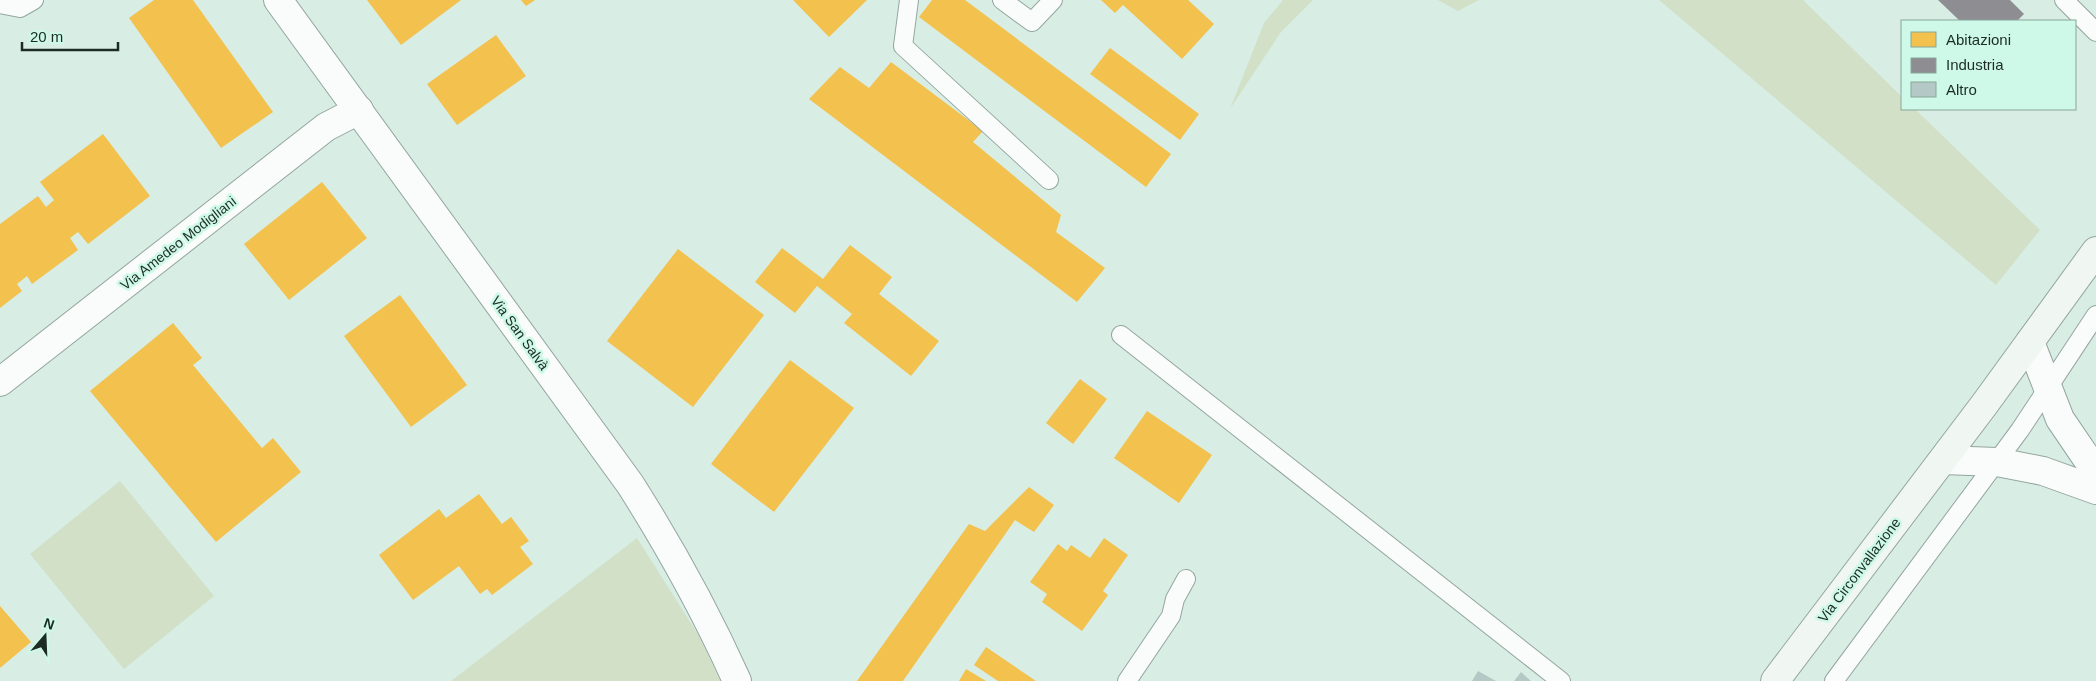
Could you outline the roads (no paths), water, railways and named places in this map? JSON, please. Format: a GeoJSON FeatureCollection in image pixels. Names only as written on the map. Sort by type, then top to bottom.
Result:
{"type":"FeatureCollection","features":[{"type":"Feature","properties":{"kind":"main road","name":"Via Circonvallazione"},"geometry":{"type":"LineString","coordinates":[[1775,681],[1943,460],[2096,251]]}},
{"type":"Feature","properties":{"kind":"street","name":"Via San Salvà"},"geometry":{"type":"LineString","coordinates":[[278,0],[360,110],[630,484],[665,539],[715,631],[737,681]]}},
{"type":"Feature","properties":{"kind":"street","name":"Via Amedeo Modigliani"},"geometry":{"type":"LineString","coordinates":[[0,382],[326,126],[360,110]]}},
{"type":"Feature","properties":{"kind":"street"},"geometry":{"type":"LineString","coordinates":[[2030,342],[2046,389],[2060,419],[2096,472]]}},
{"type":"Feature","properties":{"kind":"street"},"geometry":{"type":"LineString","coordinates":[[1943,460],[1997,462],[2043,471],[2096,490]]}},
{"type":"Feature","properties":{"kind":"lane"},"geometry":{"type":"LineString","coordinates":[[0,4],[20,8],[34,0]]}},
{"type":"Feature","properties":{"kind":"lane"},"geometry":{"type":"LineString","coordinates":[[909,0],[903,46],[1049,180]]}},
{"type":"Feature","properties":{"kind":"lane"},"geometry":{"type":"LineString","coordinates":[[1002,0],[1032,22],[1053,0]]}},
{"type":"Feature","properties":{"kind":"lane"},"geometry":{"type":"LineString","coordinates":[[2064,0],[2096,32]]}},
{"type":"Feature","properties":{"kind":"lane"},"geometry":{"type":"LineString","coordinates":[[1834,681],[1997,462],[2096,315]]}},
{"type":"Feature","properties":{"kind":"lane"},"geometry":{"type":"LineString","coordinates":[[1121,335],[1560,681]]}},
{"type":"Feature","properties":{"kind":"lane"},"geometry":{"type":"LineString","coordinates":[[1127,681],[1171,616],[1176,599],[1186,579]]}}]}
